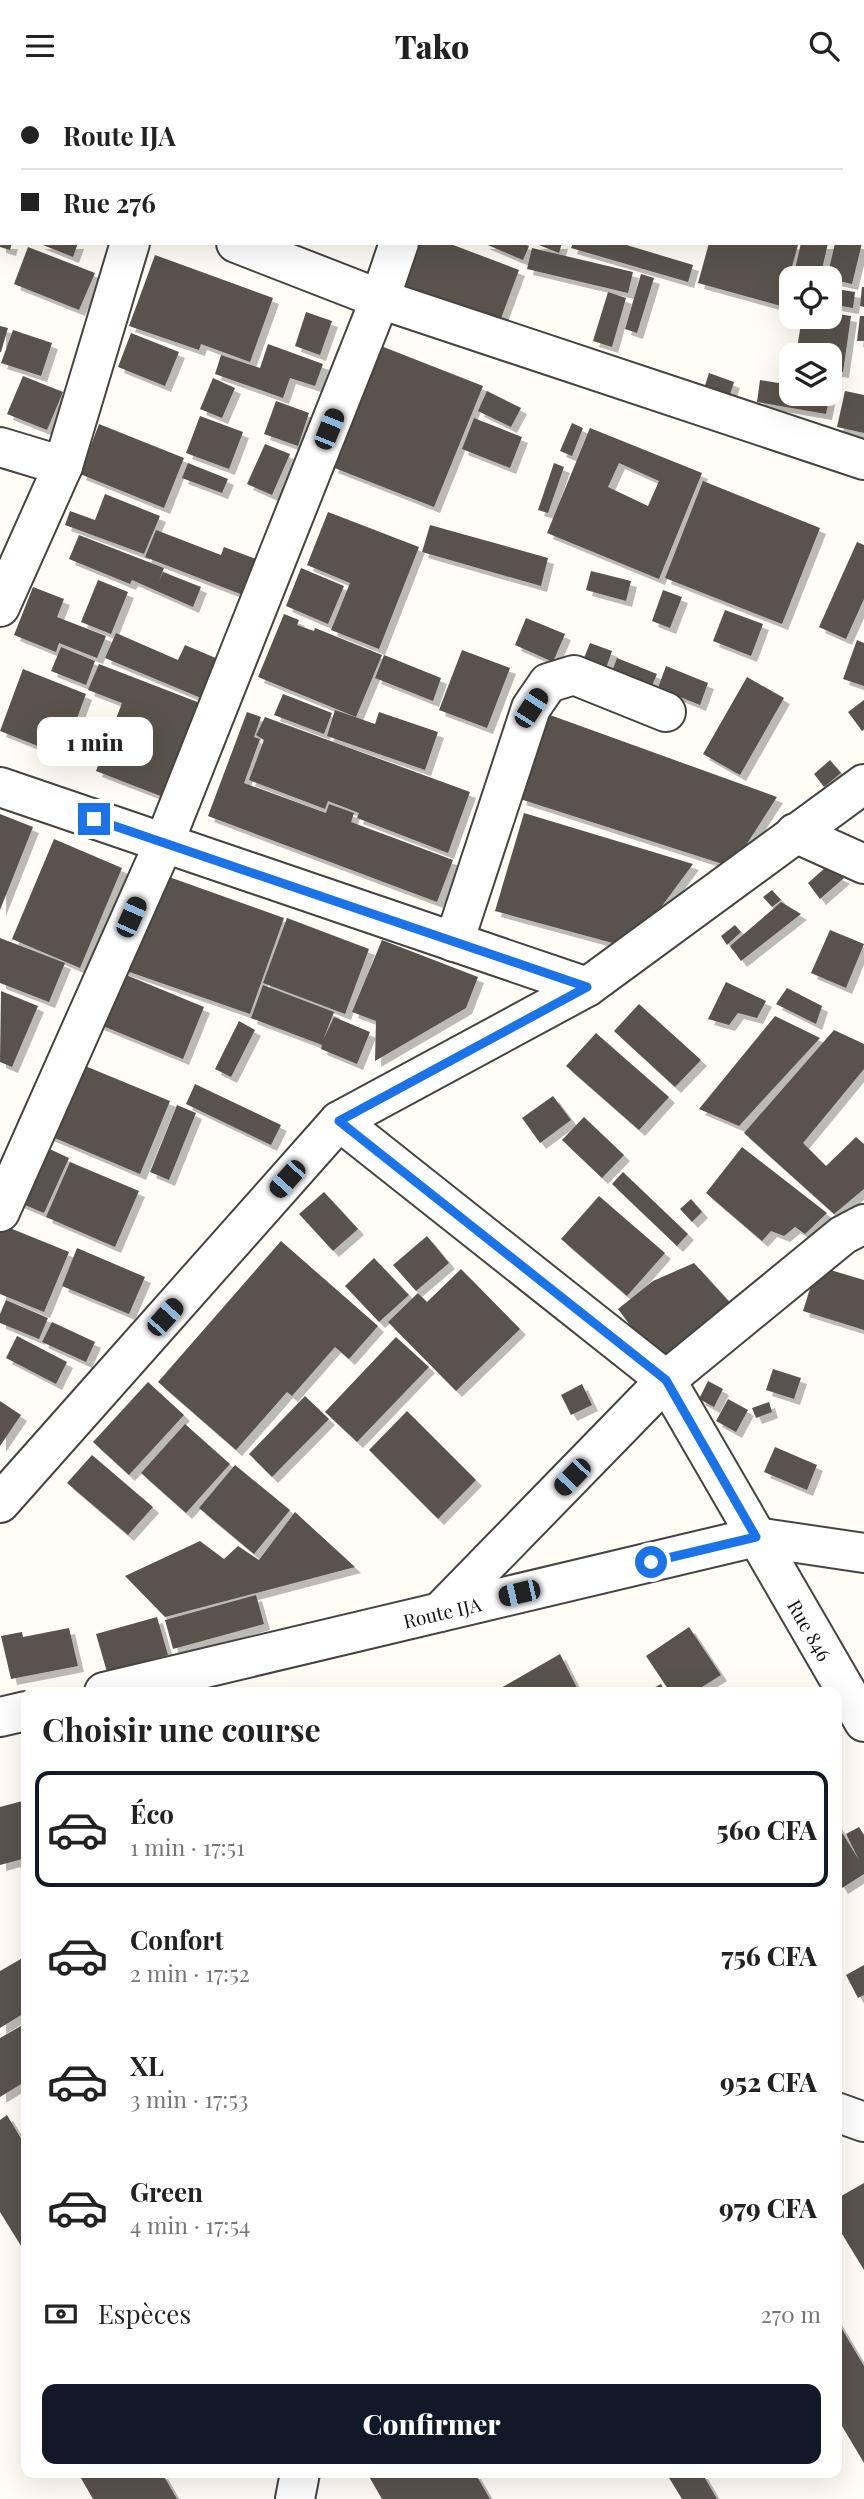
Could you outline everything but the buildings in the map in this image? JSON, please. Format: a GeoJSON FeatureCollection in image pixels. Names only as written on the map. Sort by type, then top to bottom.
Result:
{"type":"FeatureCollection","features":[{"type":"Feature","properties":{"kind":"street"},"geometry":{"type":"LineString","coordinates":[[0,607],[63,466],[129,245]]}},
{"type":"Feature","properties":{"kind":"street"},"geometry":{"type":"LineString","coordinates":[[241,245],[380,299],[864,460]]}},
{"type":"Feature","properties":{"kind":"street"},"geometry":{"type":"LineString","coordinates":[[0,1212],[164,843],[380,299],[398,245]]}},
{"type":"Feature","properties":{"kind":"street"},"geometry":{"type":"LineString","coordinates":[[0,447],[63,466]]}},
{"type":"Feature","properties":{"kind":"street"},"geometry":{"type":"LineString","coordinates":[[454,942],[531,708],[548,683],[574,675],[666,712]]}},
{"type":"Feature","properties":{"kind":"street"},"geometry":{"type":"LineString","coordinates":[[0,1503],[339,1121],[587,987],[864,784]]}},
{"type":"Feature","properties":{"kind":"street"},"geometry":{"type":"LineString","coordinates":[[0,787],[587,987]]}},
{"type":"Feature","properties":{"kind":"street"},"geometry":{"type":"LineString","coordinates":[[794,833],[864,864]]}},
{"type":"Feature","properties":{"kind":"street"},"geometry":{"type":"LineString","coordinates":[[339,1121],[666,1380]]}},
{"type":"Feature","properties":{"kind":"street"},"geometry":{"type":"LineString","coordinates":[[440,1612],[666,1380],[843,1235],[864,1224]]}},
{"type":"Feature","properties":{"kind":"street","name":"Rue 846"},"geometry":{"type":"LineString","coordinates":[[666,1380],[864,1722]]}},
{"type":"Feature","properties":{"kind":"street","name":"Route IJA"},"geometry":{"type":"LineString","coordinates":[[125,1687],[756,1537],[864,1553]]}},
{"type":"Feature","properties":{"kind":"street"},"geometry":{"type":"LineString","coordinates":[[0,1717],[21,1712]]}},
{"type":"Feature","properties":{"kind":"street"},"geometry":{"type":"LineString","coordinates":[[842,2114],[864,2122]]}},
{"type":"Feature","properties":{"kind":"street"},"geometry":{"type":"LineString","coordinates":[[295,2499],[299,2478]]}},
{"type":"Feature","properties":{"kind":"route"},"geometry":{"type":"LineString","coordinates":[[94,819],[587,987],[339,1121],[666,1380],[756,1537],[651,1562]]}}]}
